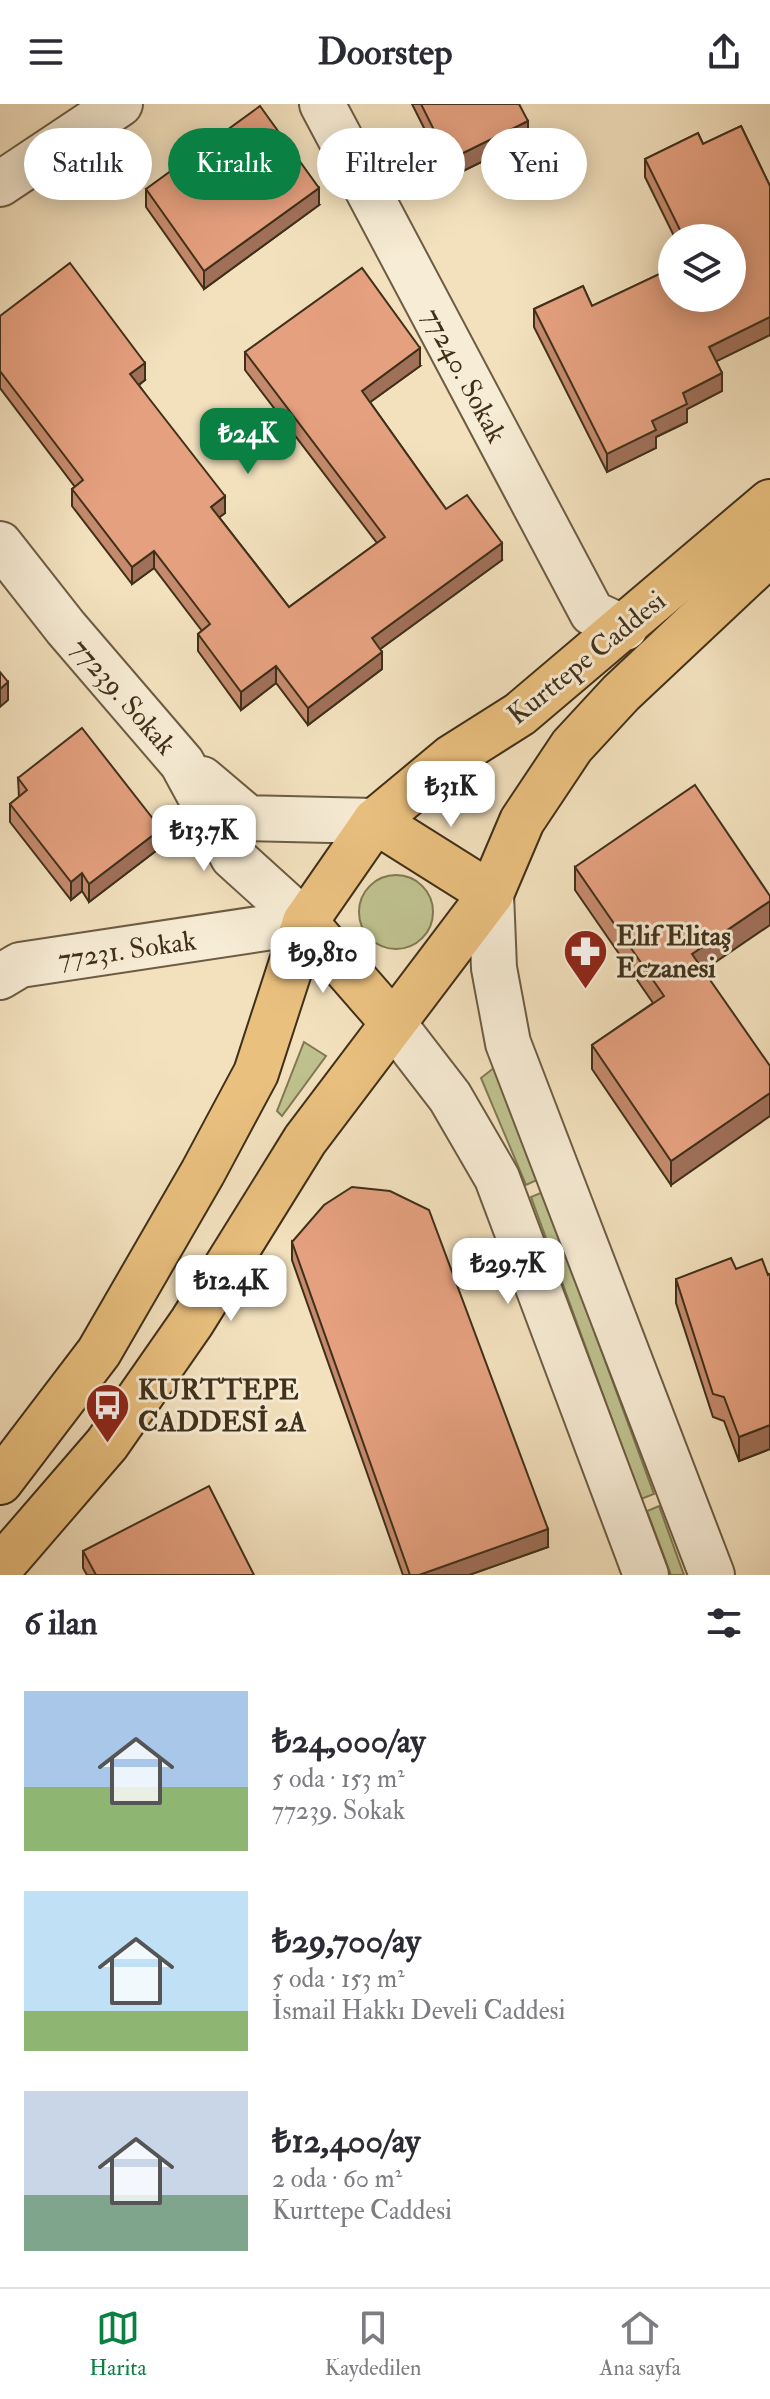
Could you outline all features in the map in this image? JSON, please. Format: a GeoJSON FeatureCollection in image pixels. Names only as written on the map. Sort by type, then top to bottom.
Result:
{"type":"FeatureCollection","features":[{"type":"Feature","properties":{"kind":"main road","name":"Kurttepe Caddesi"},"geometry":{"type":"LineString","coordinates":[[305,922],[375,821],[452,757],[520,714],[770,502]]}},
{"type":"Feature","properties":{"kind":"main road","name":"Kurttepe Caddesi"},"geometry":{"type":"LineString","coordinates":[[393,1023],[491,894],[522,821],[572,746],[621,693],[770,553]]}},
{"type":"Feature","properties":{"kind":"main road"},"geometry":{"type":"LineString","coordinates":[[375,821],[491,894]]}},
{"type":"Feature","properties":{"kind":"main road"},"geometry":{"type":"LineString","coordinates":[[0,1568],[107,1444],[192,1322],[305,1140],[393,1023],[305,922]]}},
{"type":"Feature","properties":{"kind":"main road"},"geometry":{"type":"LineString","coordinates":[[0,1482],[99,1352],[203,1172],[256,1073],[305,922]]}},
{"type":"Feature","properties":{"kind":"street"},"geometry":{"type":"LineString","coordinates":[[0,184],[120,104]]}},
{"type":"Feature","properties":{"kind":"street","name":"77240. Sokak"},"geometry":{"type":"LineString","coordinates":[[322,104],[592,613],[625,628]]}},
{"type":"Feature","properties":{"kind":"street","name":"77239. Sokak"},"geometry":{"type":"LineString","coordinates":[[0,544],[66,628],[182,763],[233,857],[305,922]]}},
{"type":"Feature","properties":{"kind":"street"},"geometry":{"type":"LineString","coordinates":[[182,763],[248,818],[375,821]]}},
{"type":"Feature","properties":{"kind":"street"},"geometry":{"type":"LineString","coordinates":[[491,894],[494,968],[508,1043],[712,1575]]}},
{"type":"Feature","properties":{"kind":"street","name":"77231. Sokak"},"geometry":{"type":"LineString","coordinates":[[0,977],[20,965],[305,922]]}},
{"type":"Feature","properties":{"kind":"street"},"geometry":{"type":"LineString","coordinates":[[393,1023],[450,1097],[497,1178],[646,1575]]}},
{"type":"Feature","properties":{"kind":"green space"},"geometry":{"type":"Polygon","coordinates":[[[396,875],[417,881],[427,891],[433,912],[427,933],[417,943],[396,949],[375,943],[365,933],[359,912],[365,891],[375,881],[396,875]]]}},
{"type":"Feature","properties":{"kind":"green space"},"geometry":{"type":"Polygon","coordinates":[[[304,1042],[326,1056],[282,1116],[277,1111],[304,1042]]]}},
{"type":"Feature","properties":{"kind":"green space"},"geometry":{"type":"Polygon","coordinates":[[[495,1067],[539,1179],[526,1185],[481,1078],[495,1067]]]}},
{"type":"Feature","properties":{"kind":"green space"},"geometry":{"type":"Polygon","coordinates":[[[543,1192],[654,1494],[641,1499],[531,1197],[543,1192]]]}},
{"type":"Feature","properties":{"kind":"green space"},"geometry":{"type":"Polygon","coordinates":[[[659,1506],[684,1575],[671,1575],[647,1511],[659,1506]]]}},
{"type":"Feature","properties":{"kind":"building"},"geometry":{"type":"Polygon","coordinates":[[[421,104],[519,104],[528,121],[514,128],[481,128],[481,144],[465,152],[465,128],[433,128],[421,104]]]}},
{"type":"Feature","properties":{"kind":"building"},"geometry":{"type":"Polygon","coordinates":[[[260,106],[276,128],[230,128],[260,106]]]}},
{"type":"Feature","properties":{"kind":"building"},"geometry":{"type":"Polygon","coordinates":[[[741,126],[770,186],[770,317],[709,347],[722,373],[683,393],[687,404],[652,421],[656,430],[607,454],[534,309],[583,286],[592,306],[658,275],[658,312],[746,312],[746,224],[677,224],[645,159],[698,133],[703,144],[741,126]]]}},
{"type":"Feature","properties":{"kind":"building"},"geometry":{"type":"Polygon","coordinates":[[[301,163],[317,189],[204,271],[152,197],[152,185],[168,173],[168,200],[301,200],[301,163]]]}},
{"type":"Feature","properties":{"kind":"building"},"geometry":{"type":"Polygon","coordinates":[[[70,263],[145,363],[130,374],[225,496],[211,507],[289,607],[385,537],[245,352],[362,268],[420,348],[362,391],[446,509],[467,495],[502,543],[372,638],[382,652],[308,708],[276,666],[241,692],[198,634],[210,624],[154,551],[132,567],[72,489],[83,480],[0,371],[0,316],[70,263]]]}},
{"type":"Feature","properties":{"kind":"building"},"geometry":{"type":"Polygon","coordinates":[[[0,672],[8,682],[0,689],[0,672]]]}},
{"type":"Feature","properties":{"kind":"building"},"geometry":{"type":"Polygon","coordinates":[[[82,728],[161,829],[89,884],[82,873],[71,882],[10,804],[27,790],[18,778],[82,728]]]}},
{"type":"Feature","properties":{"kind":"building"},"geometry":{"type":"Polygon","coordinates":[[[695,785],[770,896],[770,901],[692,954],[770,1066],[770,1093],[671,1161],[592,1045],[664,996],[575,867],[695,785]]]}},
{"type":"Feature","properties":{"kind":"building"},"geometry":{"type":"Polygon","coordinates":[[[352,1187],[390,1191],[429,1210],[548,1529],[419,1575],[410,1575],[292,1242],[324,1205],[352,1187]]]}},
{"type":"Feature","properties":{"kind":"building"},"geometry":{"type":"Polygon","coordinates":[[[731,1258],[736,1269],[762,1259],[770,1274],[770,1425],[739,1437],[724,1397],[713,1394],[676,1279],[731,1258]]]}},
{"type":"Feature","properties":{"kind":"building"},"geometry":{"type":"Polygon","coordinates":[[[209,1486],[254,1575],[96,1575],[83,1551],[209,1486]]]}},
{"type":"Feature","properties":{"kind":"place","name":"Elif Elitaş Eczanesi"},"geometry":{"type":"Point","coordinates":[585,990]}},
{"type":"Feature","properties":{"kind":"place","name":"KURTTEPE CADDESİ 2A"},"geometry":{"type":"Point","coordinates":[107,1444]}}]}
